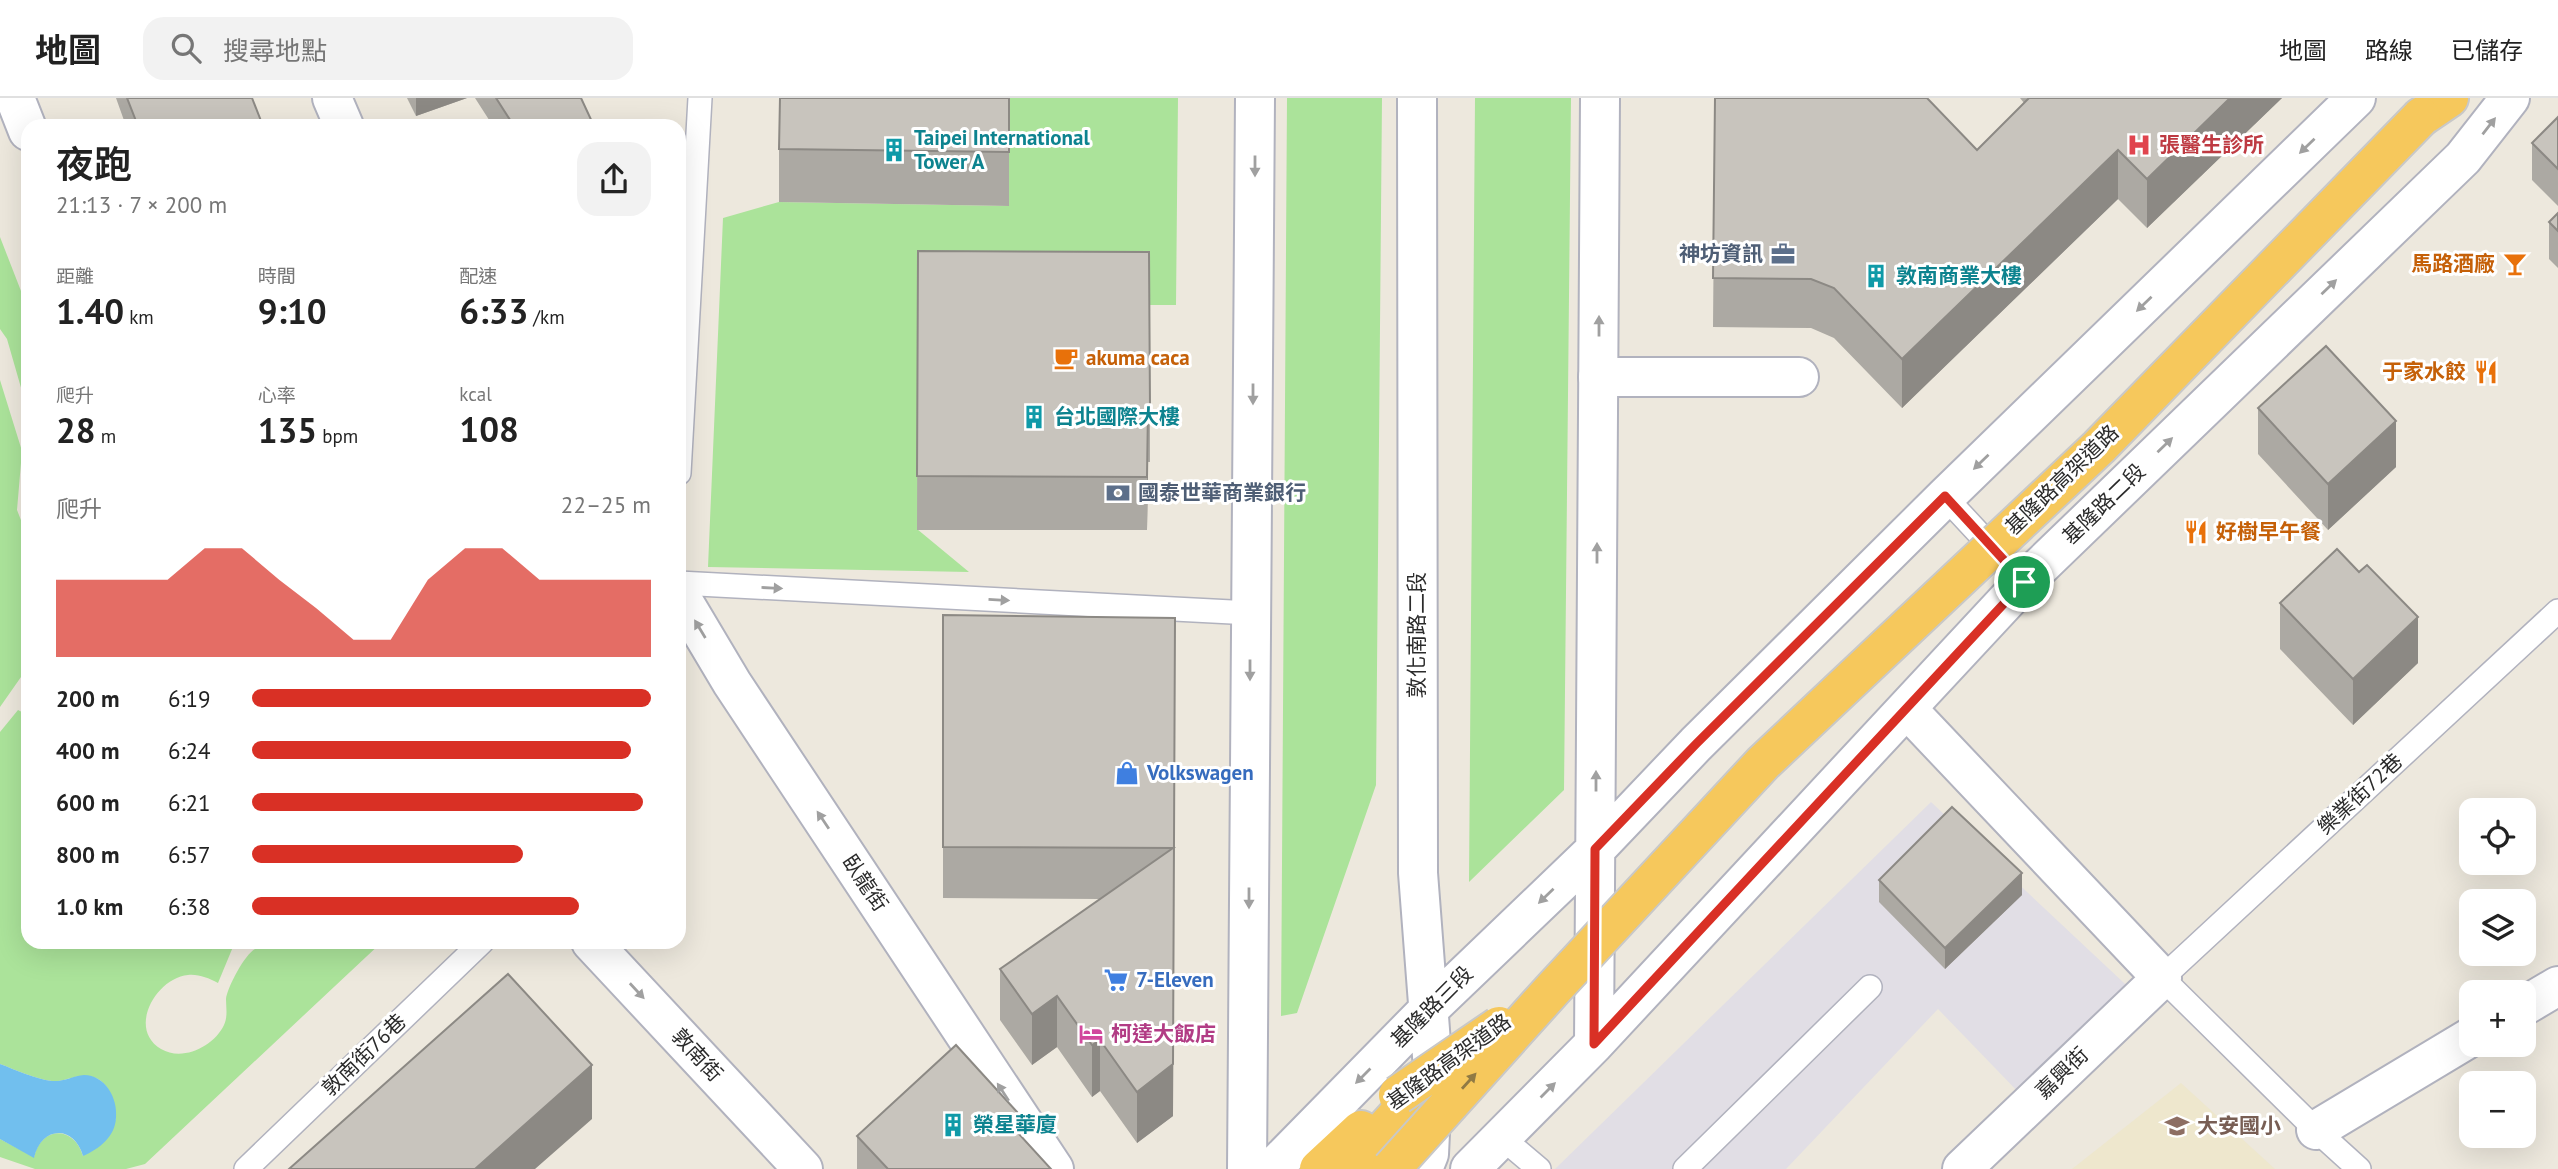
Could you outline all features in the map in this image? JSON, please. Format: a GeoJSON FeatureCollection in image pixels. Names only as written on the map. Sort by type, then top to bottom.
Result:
{"type":"FeatureCollection","features":[{"type":"Feature","properties":{"kind":"highway","name":"基隆路高架道路"},"geometry":{"type":"LineString","coordinates":[[1391,1169],[1553,989],[1763,763],[2099,447],[2434,104]]}},
{"type":"Feature","properties":{"kind":"highway","name":"基隆路高架道路"},"geometry":{"type":"LineString","coordinates":[[1319,1169],[1398,1095],[1553,989]]}},
{"type":"Feature","properties":{"kind":"highway"},"geometry":{"type":"LineString","coordinates":[[1349,1169],[1403,1109],[1433,1069]]}},
{"type":"Feature","properties":{"kind":"main road"},"geometry":{"type":"LineString","coordinates":[[15,98],[23,119]]}},
{"type":"Feature","properties":{"kind":"main road"},"geometry":{"type":"LineString","coordinates":[[332,98],[342,119]]}},
{"type":"Feature","properties":{"kind":"main road"},"geometry":{"type":"LineString","coordinates":[[1247,1169],[1255,98]]}},
{"type":"Feature","properties":{"kind":"main road","name":"敦化南路二段"},"geometry":{"type":"LineString","coordinates":[[1417,98],[1418,859],[1433,1069],[1429,1154],[1423,1169]]}},
{"type":"Feature","properties":{"kind":"main road"},"geometry":{"type":"LineString","coordinates":[[1470,1169],[1594,1044],[1600,98]]}},
{"type":"Feature","properties":{"kind":"main road"},"geometry":{"type":"LineString","coordinates":[[1595,849],[1696,744],[1945,496],[2356,98]]}},
{"type":"Feature","properties":{"kind":"main road","name":"基隆路二段"},"geometry":{"type":"LineString","coordinates":[[1594,1044],[2024,582],[2463,158],[2510,98]]}},
{"type":"Feature","properties":{"kind":"main road"},"geometry":{"type":"LineString","coordinates":[[1598,377],[1799,377]]}},
{"type":"Feature","properties":{"kind":"main road","name":"臥龍街"},"geometry":{"type":"LineString","coordinates":[[686,606],[732,683],[1054,1169]]}},
{"type":"Feature","properties":{"kind":"main road"},"geometry":{"type":"LineString","coordinates":[[1907,709],[2162,978]]}},
{"type":"Feature","properties":{"kind":"main road","name":"基隆路三段"},"geometry":{"type":"LineString","coordinates":[[1272,1169],[1428,1010],[1595,849]]}},
{"type":"Feature","properties":{"kind":"main road","name":"敦南街"},"geometry":{"type":"LineString","coordinates":[[598,949],[803,1169]]}},
{"type":"Feature","properties":{"kind":"main road","name":"嘉興街"},"geometry":{"type":"LineString","coordinates":[[1962,1169],[2162,978]]}},
{"type":"Feature","properties":{"kind":"main road"},"geometry":{"type":"LineString","coordinates":[[2536,999],[2558,986]]}},
{"type":"Feature","properties":{"kind":"main road"},"geometry":{"type":"LineString","coordinates":[[2316,1130],[2459,1044]]}},
{"type":"Feature","properties":{"kind":"lane"},"geometry":{"type":"LineString","coordinates":[[686,348],[700,98]]}},
{"type":"Feature","properties":{"kind":"lane"},"geometry":{"type":"LineString","coordinates":[[1945,496],[2024,582]]}},
{"type":"Feature","properties":{"kind":"lane"},"geometry":{"type":"LineString","coordinates":[[686,583],[1251,613]]}},
{"type":"Feature","properties":{"kind":"lane","name":"樂業街72巷"},"geometry":{"type":"LineString","coordinates":[[2162,978],[2558,611]]}},
{"type":"Feature","properties":{"kind":"lane","name":"敦南街76巷"},"geometry":{"type":"LineString","coordinates":[[246,1169],[475,949]]}},
{"type":"Feature","properties":{"kind":"lane"},"geometry":{"type":"LineString","coordinates":[[2162,978],[2359,1169]]}},
{"type":"Feature","properties":{"kind":"lane"},"geometry":{"type":"LineString","coordinates":[[1685,1169],[1870,986]]}},
{"type":"Feature","properties":{"kind":"lane"},"geometry":{"type":"LineString","coordinates":[[1501,1137],[1539,1169]]}},
{"type":"Feature","properties":{"kind":"shaded area"},"geometry":{"type":"Polygon","coordinates":[[[1931,802],[2139,997],[2023,1097],[1938,1009],[1786,1169],[1555,1169],[1931,802]]]}},
{"type":"Feature","properties":{"kind":"shaded area","name":"大安國小"},"geometry":{"type":"Polygon","coordinates":[[[2181,1083],[2275,1169],[2072,1169],[2181,1083]]]}},
{"type":"Feature","properties":{"kind":"green space"},"geometry":{"type":"Polygon","coordinates":[[[1009,98],[1178,98],[1176,305],[970,305],[917,529],[969,572],[708,567],[723,218],[779,202],[1008,206],[1009,98]]]}},
{"type":"Feature","properties":{"kind":"green space"},"geometry":{"type":"Polygon","coordinates":[[[1287,98],[1382,98],[1376,785],[1297,1013],[1281,1016],[1287,98]]]}},
{"type":"Feature","properties":{"kind":"green space"},"geometry":{"type":"Polygon","coordinates":[[[1475,98],[1571,98],[1564,790],[1469,882],[1475,98]]]}},
{"type":"Feature","properties":{"kind":"green space"},"geometry":{"type":"Polygon","coordinates":[[[0,237],[21,291],[21,388],[7,339],[0,329],[0,237]]]}},
{"type":"Feature","properties":{"kind":"green space"},"geometry":{"type":"Polygon","coordinates":[[[0,380],[21,448],[17,510],[21,520],[21,677],[0,707],[0,380]]]}},
{"type":"Feature","properties":{"kind":"green space"},"geometry":{"type":"Polygon","coordinates":[[[18,710],[21,712],[21,949],[232,949],[218,983],[188,975],[176,978],[156,994],[146,1018],[146,1029],[151,1040],[161,1049],[170,1053],[188,1053],[205,1045],[219,1033],[225,1022],[226,999],[233,980],[246,957],[255,949],[375,949],[145,1164],[126,1169],[35,1169],[0,1157],[0,1139],[34,1157],[43,1139],[58,1133],[73,1139],[83,1156],[116,1119],[112,1097],[100,1080],[81,1076],[52,1081],[0,1064],[0,732],[18,710]]]}},
{"type":"Feature","properties":{"kind":"water"},"geometry":{"type":"Polygon","coordinates":[[[0,1064],[52,1081],[84,1075],[98,1079],[109,1089],[115,1103],[113,1131],[100,1146],[83,1156],[73,1138],[65,1134],[50,1135],[43,1140],[34,1158],[0,1139],[0,1064]]]}},
{"type":"Feature","properties":{"kind":"building"},"geometry":{"type":"Polygon","coordinates":[[[127,98],[252,98],[260,119],[135,119],[127,98]]]}},
{"type":"Feature","properties":{"kind":"building"},"geometry":{"type":"Polygon","coordinates":[[[496,98],[581,98],[591,119],[510,119],[496,98]]]}},
{"type":"Feature","properties":{"kind":"building"},"geometry":{"type":"Polygon","coordinates":[[[780,98],[1009,98],[1009,152],[779,149],[780,98]]]}},
{"type":"Feature","properties":{"kind":"building","name":"敦南商業大樓"},"geometry":{"type":"Polygon","coordinates":[[[1715,98],[1927,98],[1977,150],[2029,98],[2230,98],[2147,179],[2118,150],[1902,359],[1834,288],[1811,279],[1713,278],[1715,98]]]}},
{"type":"Feature","properties":{"kind":"building"},"geometry":{"type":"Polygon","coordinates":[[[2558,117],[2558,169],[2532,143],[2558,117]]]}},
{"type":"Feature","properties":{"kind":"building"},"geometry":{"type":"Polygon","coordinates":[[[2558,213],[2558,231],[2549,222],[2558,213]]]}},
{"type":"Feature","properties":{"kind":"building","name":"台北國際大樓"},"geometry":{"type":"Polygon","coordinates":[[[918,251],[1149,252],[1150,408],[1147,477],[917,476],[918,251]]]}},
{"type":"Feature","properties":{"kind":"building"},"geometry":{"type":"Polygon","coordinates":[[[2326,346],[2396,421],[2328,484],[2258,408],[2326,346]]]}},
{"type":"Feature","properties":{"kind":"building"},"geometry":{"type":"Polygon","coordinates":[[[2337,549],[2359,572],[2367,565],[2418,617],[2353,679],[2280,603],[2337,549]]]}},
{"type":"Feature","properties":{"kind":"building"},"geometry":{"type":"Polygon","coordinates":[[[943,615],[1175,618],[1173,1064],[1137,1092],[1100,1040],[1092,1045],[1057,996],[1032,1014],[1000,969],[1173,848],[943,847],[943,615]]]}},
{"type":"Feature","properties":{"kind":"building"},"geometry":{"type":"Polygon","coordinates":[[[1952,807],[2022,873],[1945,948],[1879,880],[1952,807]]]}},
{"type":"Feature","properties":{"kind":"building"},"geometry":{"type":"Polygon","coordinates":[[[508,974],[592,1065],[475,1169],[289,1169],[508,974]]]}},
{"type":"Feature","properties":{"kind":"building"},"geometry":{"type":"Polygon","coordinates":[[[956,1045],[1018,1113],[1008,1122],[1051,1169],[888,1169],[857,1136],[956,1045]]]}},
{"type":"Feature","properties":{"kind":"place","name":"張醫生診所"},"geometry":{"type":"Point","coordinates":[2139,145]}},
{"type":"Feature","properties":{"kind":"place","name":"Taipei International Tower A"},"geometry":{"type":"Point","coordinates":[894,150]}},
{"type":"Feature","properties":{"kind":"place","name":"神坊資訊"},"geometry":{"type":"Point","coordinates":[1783,254]}},
{"type":"Feature","properties":{"kind":"place","name":"馬路酒廠"},"geometry":{"type":"Point","coordinates":[2515,264]}},
{"type":"Feature","properties":{"kind":"place","name":"敦南商業大樓"},"geometry":{"type":"Point","coordinates":[1876,276]}},
{"type":"Feature","properties":{"kind":"place","name":"akuma caca"},"geometry":{"type":"Point","coordinates":[1066,358]}},
{"type":"Feature","properties":{"kind":"place","name":"于家水餃"},"geometry":{"type":"Point","coordinates":[2486,372]}},
{"type":"Feature","properties":{"kind":"place","name":"台北國際大樓"},"geometry":{"type":"Point","coordinates":[1034,417]}},
{"type":"Feature","properties":{"kind":"place","name":"國泰世華商業銀行"},"geometry":{"type":"Point","coordinates":[1118,493]}},
{"type":"Feature","properties":{"kind":"place","name":"好樹早午餐"},"geometry":{"type":"Point","coordinates":[2196,532]}},
{"type":"Feature","properties":{"kind":"place","name":"Volkswagen"},"geometry":{"type":"Point","coordinates":[1127,773]}},
{"type":"Feature","properties":{"kind":"place","name":"7-Eleven"},"geometry":{"type":"Point","coordinates":[1116,980]}},
{"type":"Feature","properties":{"kind":"place","name":"柯達大飯店"},"geometry":{"type":"Point","coordinates":[1091,1034]}},
{"type":"Feature","properties":{"kind":"place","name":"榮星華廈"},"geometry":{"type":"Point","coordinates":[953,1125]}},
{"type":"Feature","properties":{"kind":"place","name":"大安國小"},"geometry":{"type":"Point","coordinates":[2177,1126]}},
{"type":"Feature","properties":{"kind":"route"},"geometry":{"type":"LineString","coordinates":[[1945,496],[2024,582],[1594,1044],[1595,849],[1696,744],[1945,496]]}}]}
